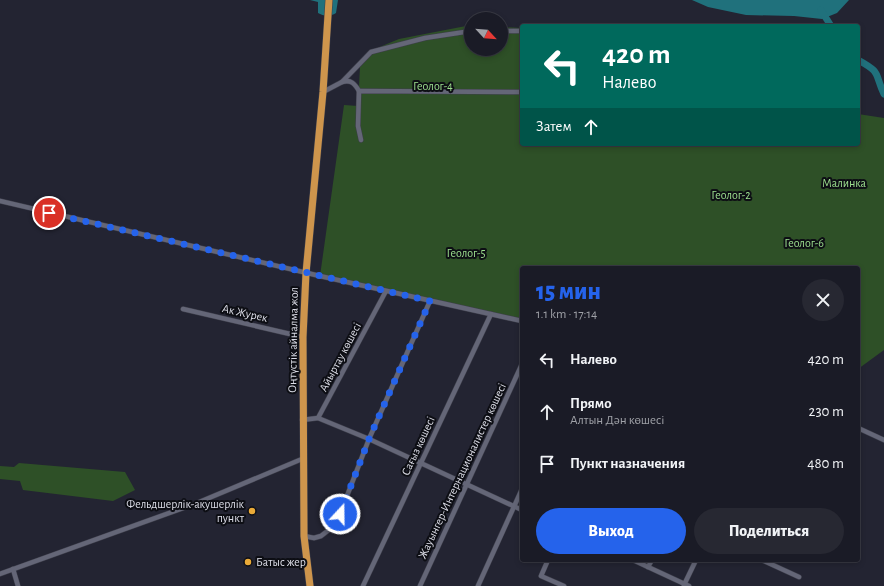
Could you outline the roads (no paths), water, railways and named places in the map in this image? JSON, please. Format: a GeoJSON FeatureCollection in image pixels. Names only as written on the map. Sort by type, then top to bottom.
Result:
{"type":"FeatureCollection","features":[{"type":"Feature","properties":{"kind":"highway","name":"Оңтүстік айналма жол"},"geometry":{"type":"LineString","coordinates":[[310,586],[304,536],[302,459],[303,337],[306,273],[323,92],[329,0]]}},
{"type":"Feature","properties":{"kind":"street"},"geometry":{"type":"LineString","coordinates":[[508,31],[520,31]]}},
{"type":"Feature","properties":{"kind":"street"},"geometry":{"type":"LineString","coordinates":[[342,82],[371,52],[424,38],[464,32]]}},
{"type":"Feature","properties":{"kind":"street"},"geometry":{"type":"LineString","coordinates":[[323,92],[347,80],[352,82],[359,92],[358,126],[361,140]]}},
{"type":"Feature","properties":{"kind":"street"},"geometry":{"type":"LineString","coordinates":[[359,92],[520,92]]}},
{"type":"Feature","properties":{"kind":"street"},"geometry":{"type":"LineString","coordinates":[[0,201],[306,273],[520,321]]}},
{"type":"Feature","properties":{"kind":"street","name":"Айыртау көшесі"},"geometry":{"type":"LineString","coordinates":[[318,418],[386,291]]}},
{"type":"Feature","properties":{"kind":"street"},"geometry":{"type":"LineString","coordinates":[[304,536],[314,538],[321,536],[336,522],[369,439],[430,301]]}},
{"type":"Feature","properties":{"kind":"street","name":"Ак Журек"},"geometry":{"type":"LineString","coordinates":[[183,309],[303,337]]}},
{"type":"Feature","properties":{"kind":"street","name":"Сағыз көшесі"},"geometry":{"type":"LineString","coordinates":[[363,586],[491,314]]}},
{"type":"Feature","properties":{"kind":"street","name":"Жауынгер-Интернационалистер көшесі"},"geometry":{"type":"LineString","coordinates":[[420,586],[520,368]]}},
{"type":"Feature","properties":{"kind":"street"},"geometry":{"type":"LineString","coordinates":[[302,420],[318,418],[421,462],[520,509]]}},
{"type":"Feature","properties":{"kind":"street"},"geometry":{"type":"LineString","coordinates":[[860,429],[884,440]]}},
{"type":"Feature","properties":{"kind":"street"},"geometry":{"type":"LineString","coordinates":[[0,574],[197,503],[302,459]]}},
{"type":"Feature","properties":{"kind":"street"},"geometry":{"type":"LineString","coordinates":[[478,586],[520,493]]}},
{"type":"Feature","properties":{"kind":"street"},"geometry":{"type":"LineString","coordinates":[[547,562],[541,576],[564,586]]}},
{"type":"Feature","properties":{"kind":"street"},"geometry":{"type":"LineString","coordinates":[[637,562],[686,585],[695,562]]}},
{"type":"Feature","properties":{"kind":"street"},"geometry":{"type":"LineString","coordinates":[[648,567],[651,562]]}},
{"type":"Feature","properties":{"kind":"street"},"geometry":{"type":"LineString","coordinates":[[766,562],[799,577]]}},
{"type":"Feature","properties":{"kind":"street"},"geometry":{"type":"LineString","coordinates":[[13,569],[18,586]]}},
{"type":"Feature","properties":{"kind":"water"},"geometry":{"type":"Polygon","coordinates":[[[310,0],[338,0],[336,13],[329,16],[318,13],[318,2],[310,0]]]}},
{"type":"Feature","properties":{"kind":"water"},"geometry":{"type":"Polygon","coordinates":[[[692,0],[849,0],[837,13],[822,19],[794,16],[746,15],[708,7],[692,0]]]}},
{"type":"Feature","properties":{"kind":"waterway"},"geometry":{"type":"LineString","coordinates":[[821,10],[830,24]]}},
{"type":"Feature","properties":{"kind":"waterway"},"geometry":{"type":"LineString","coordinates":[[860,61],[874,71],[884,94]]}},
{"type":"Feature","properties":{"kind":"place","name":"Фельдшерлік-акушерлік пункт"},"geometry":{"type":"Point","coordinates":[252,511]}},
{"type":"Feature","properties":{"kind":"place","name":"Батыс жер"},"geometry":{"type":"Point","coordinates":[248,562]}},
{"type":"Feature","properties":{"kind":"park label","name":"Геолог-4"},"geometry":{"type":"Point","coordinates":[433,86]}},
{"type":"Feature","properties":{"kind":"park label","name":"Малинка"},"geometry":{"type":"Point","coordinates":[844,183]}},
{"type":"Feature","properties":{"kind":"park label","name":"Геолог-2"},"geometry":{"type":"Point","coordinates":[731,195]}},
{"type":"Feature","properties":{"kind":"park label","name":"Геолог-6"},"geometry":{"type":"Point","coordinates":[804,243]}},
{"type":"Feature","properties":{"kind":"park label","name":"Геолог-5"},"geometry":{"type":"Point","coordinates":[466,253]}}]}
